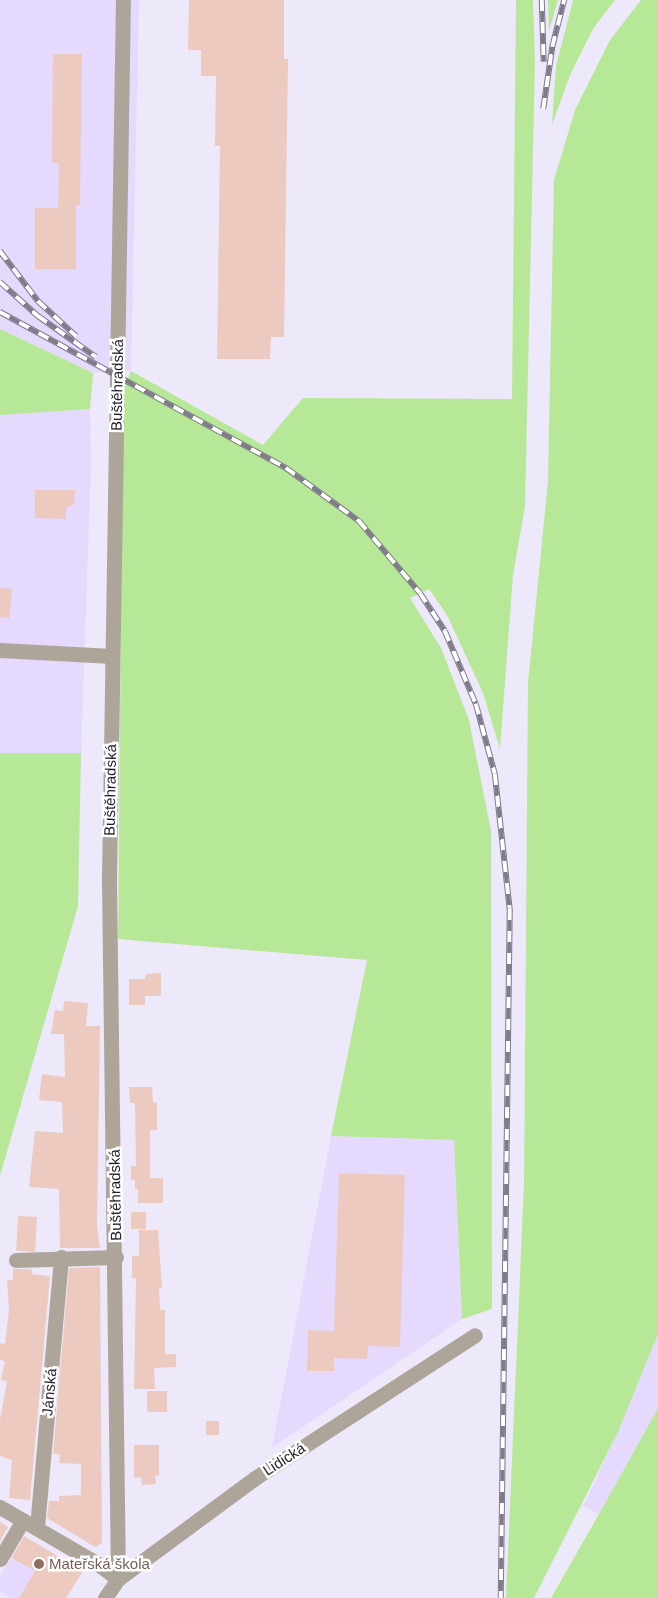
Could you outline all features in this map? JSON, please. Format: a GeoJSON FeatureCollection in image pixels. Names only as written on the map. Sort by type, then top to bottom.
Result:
{"type":"FeatureCollection","features":[{"type":"Feature","properties":{"kind":"street","name":"Buštěhradská"},"geometry":{"type":"LineString","coordinates":[[118,1579],[116,1257],[109,878],[123,0]]}},
{"type":"Feature","properties":{"kind":"street"},"geometry":{"type":"LineString","coordinates":[[0,650],[112,656]]}},
{"type":"Feature","properties":{"kind":"street"},"geometry":{"type":"LineString","coordinates":[[16,1260],[61,1257],[116,1257]]}},
{"type":"Feature","properties":{"kind":"street","name":"Jánská"},"geometry":{"type":"LineString","coordinates":[[37,1527],[61,1257]]}},
{"type":"Feature","properties":{"kind":"street","name":"Lidická"},"geometry":{"type":"LineString","coordinates":[[104,1598],[118,1579],[255,1478],[475,1335]]}},
{"type":"Feature","properties":{"kind":"street"},"geometry":{"type":"LineString","coordinates":[[0,1507],[37,1527],[118,1579]]}},
{"type":"Feature","properties":{"kind":"street"},"geometry":{"type":"LineString","coordinates":[[0,1559],[23,1520]]}},
{"type":"Feature","properties":{"kind":"shaded area"},"geometry":{"type":"Polygon","coordinates":[[[0,0],[139,0],[131,371],[93,373],[0,329],[0,0]]]}},
{"type":"Feature","properties":{"kind":"shaded area"},"geometry":{"type":"Polygon","coordinates":[[[90,409],[91,466],[81,753],[0,753],[0,415],[90,409]]]}},
{"type":"Feature","properties":{"kind":"shaded area"},"geometry":{"type":"Polygon","coordinates":[[[331,1136],[454,1140],[462,1319],[272,1448],[331,1136]]]}},
{"type":"Feature","properties":{"kind":"shaded area"},"geometry":{"type":"Polygon","coordinates":[[[658,1334],[658,1408],[599,1514],[583,1506],[618,1432],[658,1334]]]}},
{"type":"Feature","properties":{"kind":"shaded area","name":"Mateřská škola"},"geometry":{"type":"Polygon","coordinates":[[[24,1536],[83,1571],[66,1598],[10,1598],[0,1590],[0,1576],[24,1536]]]}},
{"type":"Feature","properties":{"kind":"green space"},"geometry":{"type":"Polygon","coordinates":[[[516,0],[533,0],[535,61],[525,506],[513,575],[500,749],[483,693],[447,615],[429,589],[410,598],[441,648],[469,720],[491,831],[492,1309],[462,1319],[454,1140],[331,1136],[367,960],[118,939],[123,391],[131,371],[263,445],[303,398],[512,399],[516,0]]]}},
{"type":"Feature","properties":{"kind":"green space"},"geometry":{"type":"Polygon","coordinates":[[[548,0],[558,0],[549,31],[548,0]]]}},
{"type":"Feature","properties":{"kind":"green space"},"geometry":{"type":"Polygon","coordinates":[[[573,0],[615,0],[594,27],[570,75],[552,125],[556,66],[573,0]]]}},
{"type":"Feature","properties":{"kind":"green space"},"geometry":{"type":"Polygon","coordinates":[[[641,0],[658,0],[658,1334],[618,1432],[534,1598],[506,1598],[524,1184],[528,683],[548,481],[554,180],[575,110],[610,40],[641,0]]]}},
{"type":"Feature","properties":{"kind":"green space"},"geometry":{"type":"Polygon","coordinates":[[[0,329],[93,373],[90,409],[0,415],[0,329]]]}},
{"type":"Feature","properties":{"kind":"green space"},"geometry":{"type":"Polygon","coordinates":[[[0,753],[81,753],[78,906],[0,1176],[0,753]]]}},
{"type":"Feature","properties":{"kind":"green space"},"geometry":{"type":"Polygon","coordinates":[[[658,1408],[658,1598],[551,1598],[599,1514],[658,1408]]]}},
{"type":"Feature","properties":{"kind":"building"},"geometry":{"type":"Polygon","coordinates":[[[189,0],[284,0],[284,59],[288,59],[284,337],[271,337],[270,359],[217,359],[220,146],[215,146],[216,76],[201,76],[201,50],[188,50],[189,0]]]}},
{"type":"Feature","properties":{"kind":"building"},"geometry":{"type":"Polygon","coordinates":[[[53,54],[82,54],[80,205],[76,205],[76,269],[35,269],[35,208],[58,208],[59,163],[52,163],[53,54]]]}},
{"type":"Feature","properties":{"kind":"building"},"geometry":{"type":"Polygon","coordinates":[[[35,490],[75,490],[74,504],[66,508],[66,519],[35,518],[35,490]]]}},
{"type":"Feature","properties":{"kind":"building"},"geometry":{"type":"Polygon","coordinates":[[[0,588],[12,589],[9,618],[0,617],[0,588]]]}},
{"type":"Feature","properties":{"kind":"building"},"geometry":{"type":"Polygon","coordinates":[[[161,973],[161,996],[145,996],[145,1005],[129,1005],[129,979],[145,979],[146,974],[161,973]]]}},
{"type":"Feature","properties":{"kind":"building"},"geometry":{"type":"Polygon","coordinates":[[[64,1001],[88,1003],[86,1026],[100,1026],[97,1226],[100,1248],[60,1248],[59,1189],[29,1187],[35,1131],[63,1133],[62,1102],[39,1100],[42,1074],[65,1077],[64,1034],[51,1034],[55,1010],[63,1011],[64,1001]]]}},
{"type":"Feature","properties":{"kind":"building"},"geometry":{"type":"Polygon","coordinates":[[[129,1087],[152,1087],[153,1102],[157,1103],[157,1130],[150,1130],[150,1178],[163,1178],[163,1203],[138,1203],[138,1189],[135,1189],[135,1180],[131,1180],[131,1166],[136,1166],[135,1103],[130,1103],[129,1087]]]}},
{"type":"Feature","properties":{"kind":"building"},"geometry":{"type":"Polygon","coordinates":[[[339,1173],[405,1175],[400,1347],[368,1346],[367,1359],[334,1358],[334,1371],[307,1371],[308,1330],[334,1331],[339,1173]]]}},
{"type":"Feature","properties":{"kind":"building"},"geometry":{"type":"Polygon","coordinates":[[[131,1212],[146,1212],[146,1229],[131,1229],[131,1212]]]}},
{"type":"Feature","properties":{"kind":"building"},"geometry":{"type":"Polygon","coordinates":[[[18,1216],[37,1217],[35,1252],[16,1251],[18,1216]]]}},
{"type":"Feature","properties":{"kind":"building"},"geometry":{"type":"Polygon","coordinates":[[[139,1230],[158,1230],[162,1288],[159,1288],[160,1310],[165,1310],[165,1354],[176,1354],[176,1367],[154,1368],[155,1389],[134,1389],[136,1278],[132,1278],[132,1256],[139,1256],[139,1230]]]}},
{"type":"Feature","properties":{"kind":"building"},"geometry":{"type":"Polygon","coordinates":[[[100,1267],[102,1543],[95,1547],[47,1518],[49,1501],[59,1501],[59,1496],[81,1495],[81,1464],[59,1463],[60,1454],[53,1454],[69,1268],[100,1267]]]}},
{"type":"Feature","properties":{"kind":"building"},"geometry":{"type":"Polygon","coordinates":[[[13,1269],[32,1269],[32,1274],[50,1276],[30,1500],[9,1498],[12,1460],[0,1456],[0,1420],[7,1381],[1,1380],[5,1361],[0,1360],[0,1343],[5,1344],[9,1310],[7,1280],[13,1280],[13,1269]]]}},
{"type":"Feature","properties":{"kind":"building"},"geometry":{"type":"Polygon","coordinates":[[[147,1391],[167,1391],[167,1412],[147,1412],[147,1391]]]}},
{"type":"Feature","properties":{"kind":"building"},"geometry":{"type":"Polygon","coordinates":[[[206,1421],[219,1421],[219,1435],[206,1435],[206,1421]]]}},
{"type":"Feature","properties":{"kind":"building"},"geometry":{"type":"Polygon","coordinates":[[[134,1445],[159,1445],[159,1475],[155,1476],[156,1484],[142,1485],[141,1477],[134,1478],[134,1445]]]}},
{"type":"Feature","properties":{"kind":"building"},"geometry":{"type":"Polygon","coordinates":[[[0,1522],[8,1527],[0,1541],[0,1522]]]}},
{"type":"Feature","properties":{"kind":"building","name":"Mateřská škola"},"geometry":{"type":"Polygon","coordinates":[[[24,1536],[83,1571],[66,1598],[19,1598],[35,1571],[12,1558],[24,1536]]]}},
{"type":"Feature","properties":{"kind":"railway"},"geometry":{"type":"LineString","coordinates":[[542,0],[544,62]]}},
{"type":"Feature","properties":{"kind":"railway"},"geometry":{"type":"LineString","coordinates":[[543,109],[552,47],[564,0]]}},
{"type":"Feature","properties":{"kind":"railway"},"geometry":{"type":"LineString","coordinates":[[0,251],[38,301],[76,336]]}},
{"type":"Feature","properties":{"kind":"railway"},"geometry":{"type":"LineString","coordinates":[[0,282],[38,316],[96,357]]}},
{"type":"Feature","properties":{"kind":"railway"},"geometry":{"type":"LineString","coordinates":[[0,312],[286,468],[359,521],[420,593],[445,631],[476,704],[495,774],[510,909],[501,1598]]}},
{"type":"Feature","properties":{"kind":"place","name":"Mateřská škola"},"geometry":{"type":"Point","coordinates":[39,1564]}}]}
